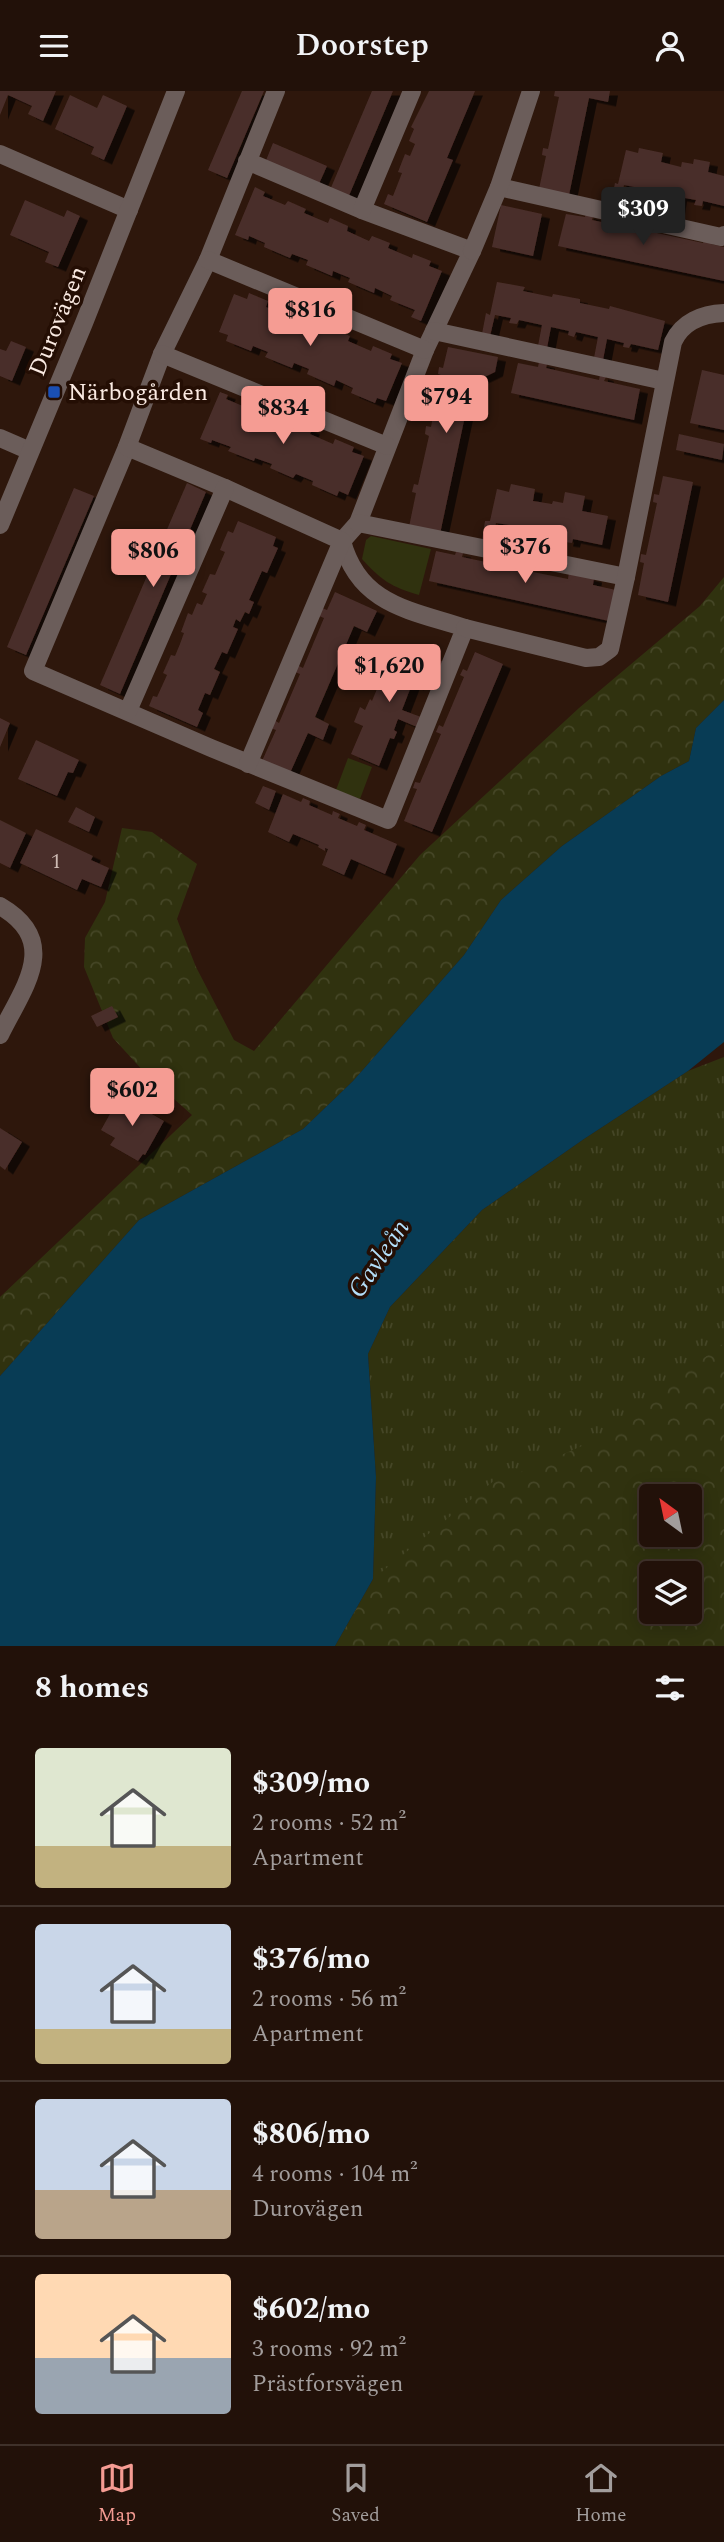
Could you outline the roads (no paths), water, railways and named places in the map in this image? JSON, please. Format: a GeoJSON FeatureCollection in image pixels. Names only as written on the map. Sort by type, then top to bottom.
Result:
{"type":"FeatureCollection","features":[{"type":"Feature","properties":{"kind":"street","name":"Durovägen"},"geometry":{"type":"LineString","coordinates":[[0,525],[176,91]]}},
{"type":"Feature","properties":{"kind":"street"},"geometry":{"type":"LineString","coordinates":[[276,91],[208,260],[162,354],[127,447],[33,671],[248,764],[388,820],[465,628]]}},
{"type":"Feature","properties":{"kind":"street"},"geometry":{"type":"LineString","coordinates":[[362,210],[412,91]]}},
{"type":"Feature","properties":{"kind":"street"},"geometry":{"type":"LineString","coordinates":[[248,764],[342,541],[358,523],[425,350],[499,187],[531,91]]}},
{"type":"Feature","properties":{"kind":"street"},"geometry":{"type":"LineString","coordinates":[[0,154],[129,210]]}},
{"type":"Feature","properties":{"kind":"street"},"geometry":{"type":"LineString","coordinates":[[247,161],[362,210],[472,251]]}},
{"type":"Feature","properties":{"kind":"street"},"geometry":{"type":"LineString","coordinates":[[499,187],[721,237],[724,235]]}},
{"type":"Feature","properties":{"kind":"street"},"geometry":{"type":"LineString","coordinates":[[208,260],[425,350]]}},
{"type":"Feature","properties":{"kind":"street"},"geometry":{"type":"LineString","coordinates":[[127,447],[342,541],[351,569],[366,587],[383,600],[465,628],[586,658],[599,657],[610,649],[673,342],[677,332],[698,318],[724,313]]}},
{"type":"Feature","properties":{"kind":"street"},"geometry":{"type":"LineString","coordinates":[[434,331],[664,381]]}},
{"type":"Feature","properties":{"kind":"street"},"geometry":{"type":"LineString","coordinates":[[162,354],[387,446]]}},
{"type":"Feature","properties":{"kind":"street"},"geometry":{"type":"LineString","coordinates":[[0,438],[30,451]]}},
{"type":"Feature","properties":{"kind":"street"},"geometry":{"type":"LineString","coordinates":[[128,711],[225,488]]}},
{"type":"Feature","properties":{"kind":"street"},"geometry":{"type":"LineString","coordinates":[[358,523],[626,577]]}},
{"type":"Feature","properties":{"kind":"street"},"geometry":{"type":"LineString","coordinates":[[0,906],[19,920],[34,943],[34,961],[0,1035]]}},
{"type":"Feature","properties":{"kind":"water","name":"Gavleån"},"geometry":{"type":"Polygon","coordinates":[[[724,700],[724,1042],[688,1071],[482,1210],[390,1307],[368,1354],[376,1477],[373,1579],[335,1646],[0,1646],[0,1376],[139,1220],[303,1129],[353,1081],[464,955],[501,900],[562,846],[661,776],[689,761],[696,728],[724,700]]]}},
{"type":"Feature","properties":{"kind":"place","name":"Närbogården"},"geometry":{"type":"Point","coordinates":[54,392]}}]}
